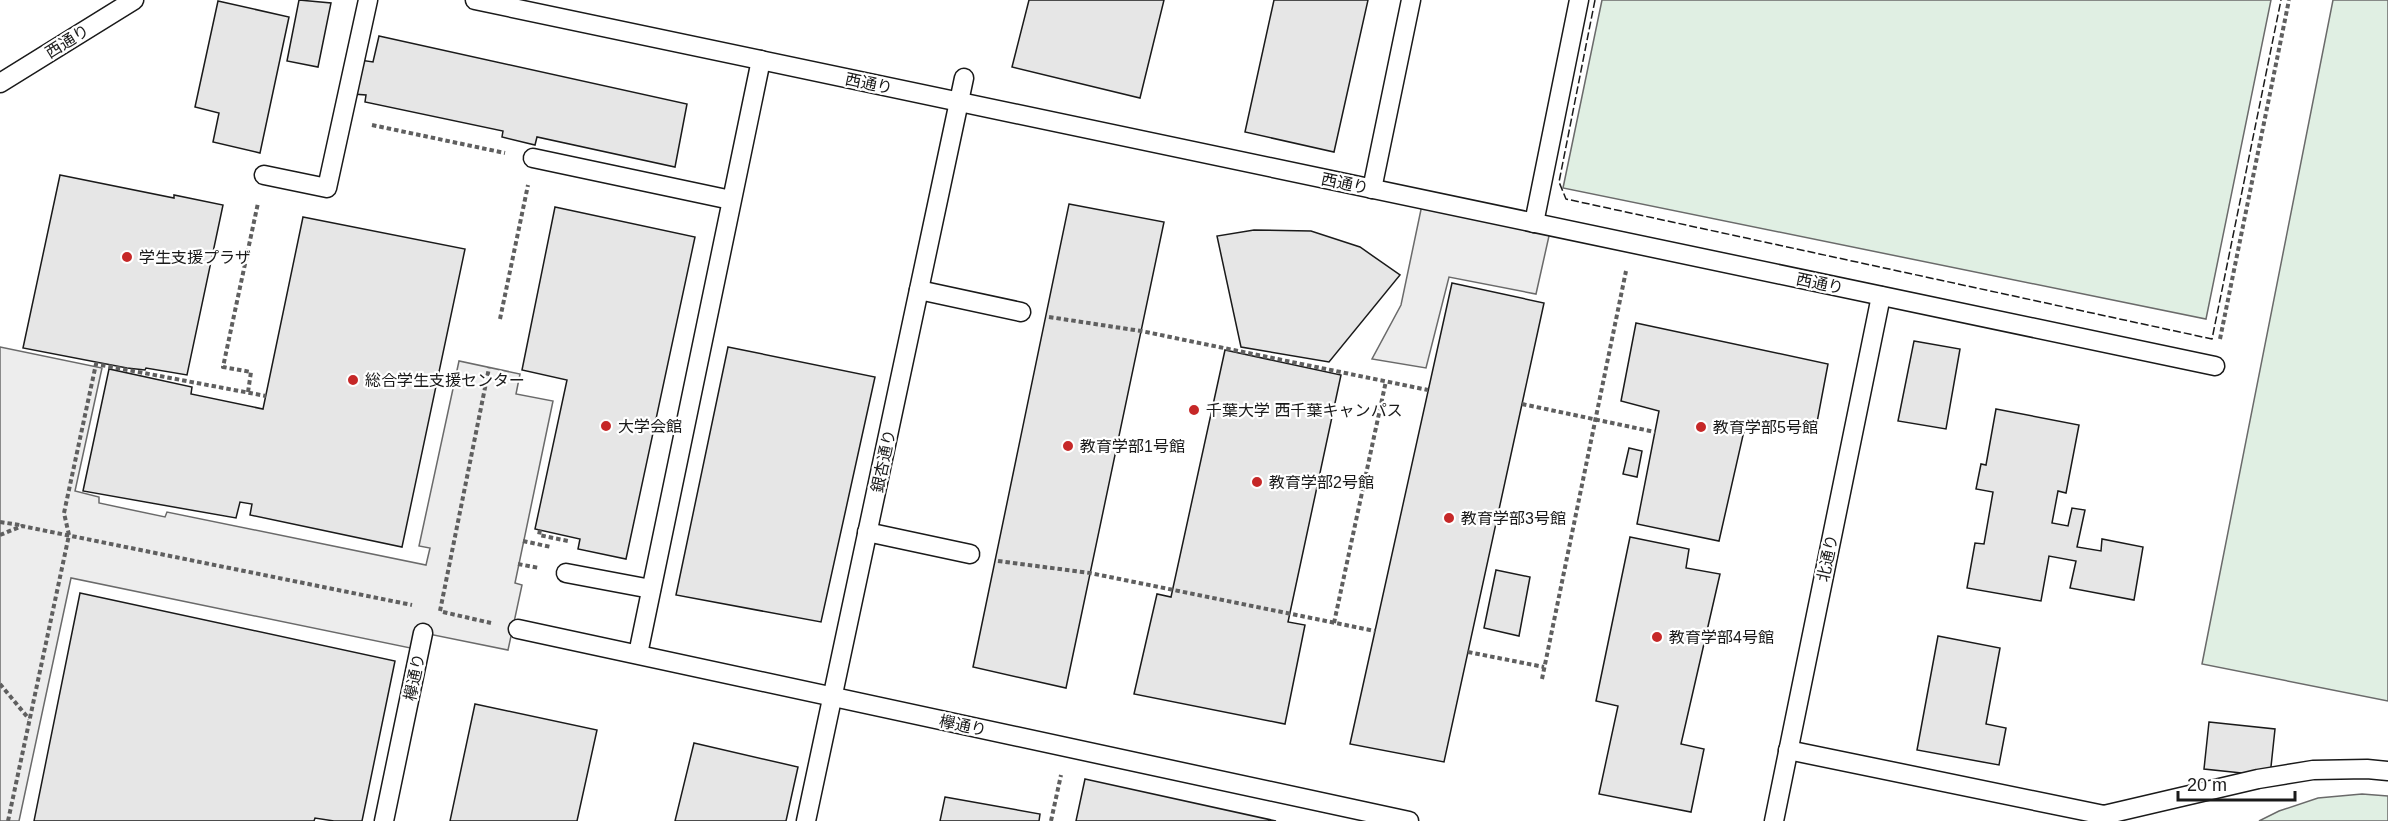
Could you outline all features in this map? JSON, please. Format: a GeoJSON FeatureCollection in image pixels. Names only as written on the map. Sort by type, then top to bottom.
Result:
{"type":"FeatureCollection","features":[{"type":"Feature","properties":{"kind":"lane","name":"西通り"},"geometry":{"type":"LineString","coordinates":[[0,82],[134,0]]}},
{"type":"Feature","properties":{"kind":"lane"},"geometry":{"type":"LineString","coordinates":[[264,175],[327,188],[368,0]]}},
{"type":"Feature","properties":{"kind":"lane","name":"西通り"},"geometry":{"type":"LineString","coordinates":[[475,0],[2215,366]]}},
{"type":"Feature","properties":{"kind":"lane"},"geometry":{"type":"LineString","coordinates":[[1372,189],[1411,0]]}},
{"type":"Feature","properties":{"kind":"lane"},"geometry":{"type":"LineString","coordinates":[[1534,223],[1579,0]]}},
{"type":"Feature","properties":{"kind":"lane"},"geometry":{"type":"LineString","coordinates":[[638,654],[761,60]]}},
{"type":"Feature","properties":{"kind":"lane","name":"銀杏通り"},"geometry":{"type":"LineString","coordinates":[[806,821],[964,78]]}},
{"type":"Feature","properties":{"kind":"lane"},"geometry":{"type":"LineString","coordinates":[[533,158],[731,200]]}},
{"type":"Feature","properties":{"kind":"lane"},"geometry":{"type":"LineString","coordinates":[[919,290],[1022,312]]}},
{"type":"Feature","properties":{"kind":"lane","name":"北通り"},"geometry":{"type":"LineString","coordinates":[[1773,821],[1881,296]]}},
{"type":"Feature","properties":{"kind":"lane"},"geometry":{"type":"LineString","coordinates":[[867,532],[970,554]]}},
{"type":"Feature","properties":{"kind":"lane"},"geometry":{"type":"LineString","coordinates":[[566,573],[651,589]]}},
{"type":"Feature","properties":{"kind":"lane","name":"欅通り"},"geometry":{"type":"LineString","coordinates":[[518,629],[1408,821]]}},
{"type":"Feature","properties":{"kind":"lane","name":"欅通り"},"geometry":{"type":"LineString","coordinates":[[384,821],[423,633]]}},
{"type":"Feature","properties":{"kind":"lane"},"geometry":{"type":"LineString","coordinates":[[1788,750],[2104,814],[2258,779],[2313,770],[2388,771]]}},
{"type":"Feature","properties":{"kind":"path"},"geometry":{"type":"LineString","coordinates":[[2215,366],[2289,0]]}},
{"type":"Feature","properties":{"kind":"path"},"geometry":{"type":"LineString","coordinates":[[343,112],[374,126],[533,158],[500,319]]}},
{"type":"Feature","properties":{"kind":"path"},"geometry":{"type":"LineString","coordinates":[[8,821],[69,535],[64,513],[96,364],[266,396],[247,392],[251,372],[224,367],[264,175]]}},
{"type":"Feature","properties":{"kind":"path"},"geometry":{"type":"LineString","coordinates":[[1542,679],[1632,243]]}},
{"type":"Feature","properties":{"kind":"path"},"geometry":{"type":"LineString","coordinates":[[1045,317],[1141,331],[1428,390]]}},
{"type":"Feature","properties":{"kind":"path"},"geometry":{"type":"LineString","coordinates":[[489,368],[440,611],[492,623]]}},
{"type":"Feature","properties":{"kind":"path"},"geometry":{"type":"LineString","coordinates":[[1334,623],[1386,381]]}},
{"type":"Feature","properties":{"kind":"path"},"geometry":{"type":"LineString","coordinates":[[1522,404],[1655,432]]}},
{"type":"Feature","properties":{"kind":"path"},"geometry":{"type":"LineString","coordinates":[[0,522],[417,606]]}},
{"type":"Feature","properties":{"kind":"path"},"geometry":{"type":"LineString","coordinates":[[0,535],[22,526]]}},
{"type":"Feature","properties":{"kind":"path"},"geometry":{"type":"LineString","coordinates":[[540,530],[539,535],[554,538]]}},
{"type":"Feature","properties":{"kind":"path"},"geometry":{"type":"LineString","coordinates":[[523,542],[553,547]]}},
{"type":"Feature","properties":{"kind":"path"},"geometry":{"type":"LineString","coordinates":[[995,560],[1090,573],[1375,632]]}},
{"type":"Feature","properties":{"kind":"path","name":"欅通り"},"geometry":{"type":"LineString","coordinates":[[423,633],[440,611]]}},
{"type":"Feature","properties":{"kind":"path"},"geometry":{"type":"LineString","coordinates":[[1468,652],[1544,667]]}},
{"type":"Feature","properties":{"kind":"path"},"geometry":{"type":"LineString","coordinates":[[0,684],[29,720]]}},
{"type":"Feature","properties":{"kind":"path"},"geometry":{"type":"LineString","coordinates":[[1052,821],[1067,747]]}},
{"type":"Feature","properties":{"kind":"green space"},"geometry":{"type":"Polygon","coordinates":[[[1602,0],[2271,0],[2206,319],[1563,188],[1602,0]]]}},
{"type":"Feature","properties":{"kind":"green space"},"geometry":{"type":"Polygon","coordinates":[[[2333,0],[2388,0],[2388,701],[2202,664],[2333,0]]]}},
{"type":"Feature","properties":{"kind":"green space"},"geometry":{"type":"Polygon","coordinates":[[[2362,794],[2388,796],[2388,821],[2259,821],[2279,811],[2318,798],[2362,794]]]}},
{"type":"Feature","properties":{"kind":"shaded area"},"geometry":{"type":"Polygon","coordinates":[[[1423,200],[1551,227],[1536,294],[1449,277],[1426,368],[1372,359],[1401,305],[1423,200]]]}},
{"type":"Feature","properties":{"kind":"shaded area"},"geometry":{"type":"Polygon","coordinates":[[[0,347],[102,368],[75,491],[99,497],[99,503],[165,517],[167,512],[426,565],[430,548],[419,546],[459,361],[520,374],[516,394],[553,401],[515,583],[522,585],[508,650],[429,634],[420,650],[71,578],[19,821],[0,821],[0,347]]]}},
{"type":"Feature","properties":{"kind":"building"},"geometry":{"type":"Polygon","coordinates":[[[299,0],[331,3],[318,67],[287,61],[299,0]]]}},
{"type":"Feature","properties":{"kind":"building"},"geometry":{"type":"Polygon","coordinates":[[[1029,0],[1164,0],[1140,98],[1012,67],[1029,0]]]}},
{"type":"Feature","properties":{"kind":"building"},"geometry":{"type":"Polygon","coordinates":[[[1274,0],[1368,0],[1334,152],[1245,132],[1274,0]]]}},
{"type":"Feature","properties":{"kind":"building"},"geometry":{"type":"Polygon","coordinates":[[[218,1],[289,17],[260,153],[213,142],[219,113],[195,107],[218,1]]]}},
{"type":"Feature","properties":{"kind":"building"},"geometry":{"type":"Polygon","coordinates":[[[379,36],[687,104],[675,167],[537,137],[535,145],[502,137],[503,131],[365,102],[366,95],[353,94],[360,60],[373,62],[379,36]]]}},
{"type":"Feature","properties":{"kind":"building","name":"学生支援プラザ"},"geometry":{"type":"Polygon","coordinates":[[[60,175],[174,198],[174,195],[223,205],[187,375],[146,368],[145,370],[127,368],[23,348],[60,175]]]}},
{"type":"Feature","properties":{"kind":"building","name":"教育学部1号館"},"geometry":{"type":"Polygon","coordinates":[[[1069,204],[1164,222],[1066,688],[973,667],[1069,204]]]}},
{"type":"Feature","properties":{"kind":"building","name":"大学会館"},"geometry":{"type":"Polygon","coordinates":[[[555,207],[695,237],[626,559],[578,549],[580,539],[535,529],[567,380],[522,370],[555,207]]]}},
{"type":"Feature","properties":{"kind":"building","name":"総合学生支援センター"},"geometry":{"type":"Polygon","coordinates":[[[303,217],[465,249],[402,547],[250,515],[252,504],[240,502],[236,518],[83,491],[109,369],[192,387],[191,394],[263,409],[303,217]]]}},
{"type":"Feature","properties":{"kind":"building"},"geometry":{"type":"Polygon","coordinates":[[[1254,230],[1311,231],[1360,247],[1400,275],[1329,362],[1241,347],[1217,236],[1254,230]]]}},
{"type":"Feature","properties":{"kind":"building","name":"教育学部3号館"},"geometry":{"type":"Polygon","coordinates":[[[1452,283],[1544,303],[1444,762],[1350,744],[1452,283]]]}},
{"type":"Feature","properties":{"kind":"building","name":"教育学部5号館"},"geometry":{"type":"Polygon","coordinates":[[[1636,323],[1828,364],[1815,433],[1746,422],[1719,541],[1637,524],[1659,411],[1621,401],[1636,323]]]}},
{"type":"Feature","properties":{"kind":"building"},"geometry":{"type":"Polygon","coordinates":[[[1914,341],[1960,349],[1946,429],[1898,421],[1914,341]]]}},
{"type":"Feature","properties":{"kind":"building"},"geometry":{"type":"Polygon","coordinates":[[[728,347],[875,377],[821,622],[676,595],[728,347]]]}},
{"type":"Feature","properties":{"kind":"building","name":"教育学部2号館"},"geometry":{"type":"Polygon","coordinates":[[[1225,350],[1341,375],[1288,622],[1305,625],[1285,724],[1134,694],[1157,594],[1171,597],[1225,350]]]}},
{"type":"Feature","properties":{"kind":"building"},"geometry":{"type":"Polygon","coordinates":[[[1996,409],[2079,425],[2066,493],[2058,491],[2052,523],[2068,526],[2072,508],[2085,510],[2077,547],[2101,551],[2102,539],[2143,547],[2134,600],[2070,588],[2076,561],[2049,556],[2041,601],[1967,588],[1975,543],[1984,544],[1993,492],[1976,489],[1981,464],[1986,465],[1996,409]]]}},
{"type":"Feature","properties":{"kind":"building"},"geometry":{"type":"Polygon","coordinates":[[[1629,448],[1642,451],[1637,477],[1623,474],[1629,448]]]}},
{"type":"Feature","properties":{"kind":"building","name":"教育学部4号館"},"geometry":{"type":"Polygon","coordinates":[[[1630,537],[1689,549],[1686,568],[1720,574],[1681,744],[1704,749],[1691,812],[1599,794],[1618,706],[1596,701],[1630,537]]]}},
{"type":"Feature","properties":{"kind":"building"},"geometry":{"type":"Polygon","coordinates":[[[1496,570],[1530,577],[1519,636],[1484,628],[1496,570]]]}},
{"type":"Feature","properties":{"kind":"building"},"geometry":{"type":"Polygon","coordinates":[[[80,593],[395,661],[362,821],[315,818],[314,821],[34,821],[80,593]]]}},
{"type":"Feature","properties":{"kind":"building"},"geometry":{"type":"Polygon","coordinates":[[[1938,636],[2000,648],[1986,724],[2006,728],[1999,765],[1917,750],[1938,636]]]}},
{"type":"Feature","properties":{"kind":"building"},"geometry":{"type":"Polygon","coordinates":[[[475,704],[597,730],[577,821],[450,821],[475,704]]]}},
{"type":"Feature","properties":{"kind":"building"},"geometry":{"type":"Polygon","coordinates":[[[2209,722],[2275,729],[2270,776],[2204,769],[2209,722]]]}},
{"type":"Feature","properties":{"kind":"building"},"geometry":{"type":"Polygon","coordinates":[[[694,743],[798,767],[786,821],[675,821],[694,743]]]}},
{"type":"Feature","properties":{"kind":"building"},"geometry":{"type":"Polygon","coordinates":[[[1085,779],[1276,821],[1076,821],[1085,779]]]}},
{"type":"Feature","properties":{"kind":"building"},"geometry":{"type":"Polygon","coordinates":[[[945,797],[1040,814],[1039,821],[940,821],[945,797]]]}},
{"type":"Feature","properties":{"kind":"fence"},"geometry":{"type":"LineString","coordinates":[[1595,0],[1559,182],[1566,199],[2212,339],[2281,0]]}},
{"type":"Feature","properties":{"kind":"place","name":"学生支援プラザ"},"geometry":{"type":"Point","coordinates":[127,257]}},
{"type":"Feature","properties":{"kind":"place","name":"総合学生支援センター"},"geometry":{"type":"Point","coordinates":[353,380]}},
{"type":"Feature","properties":{"kind":"place","name":"千葉大学 西千葉キャンパス"},"geometry":{"type":"Point","coordinates":[1194,410]}},
{"type":"Feature","properties":{"kind":"place","name":"大学会館"},"geometry":{"type":"Point","coordinates":[606,426]}},
{"type":"Feature","properties":{"kind":"place","name":"教育学部5号館"},"geometry":{"type":"Point","coordinates":[1701,427]}},
{"type":"Feature","properties":{"kind":"place","name":"教育学部1号館"},"geometry":{"type":"Point","coordinates":[1068,446]}},
{"type":"Feature","properties":{"kind":"place","name":"教育学部2号館"},"geometry":{"type":"Point","coordinates":[1257,482]}},
{"type":"Feature","properties":{"kind":"place","name":"教育学部3号館"},"geometry":{"type":"Point","coordinates":[1449,518]}},
{"type":"Feature","properties":{"kind":"place","name":"教育学部4号館"},"geometry":{"type":"Point","coordinates":[1657,637]}}]}
